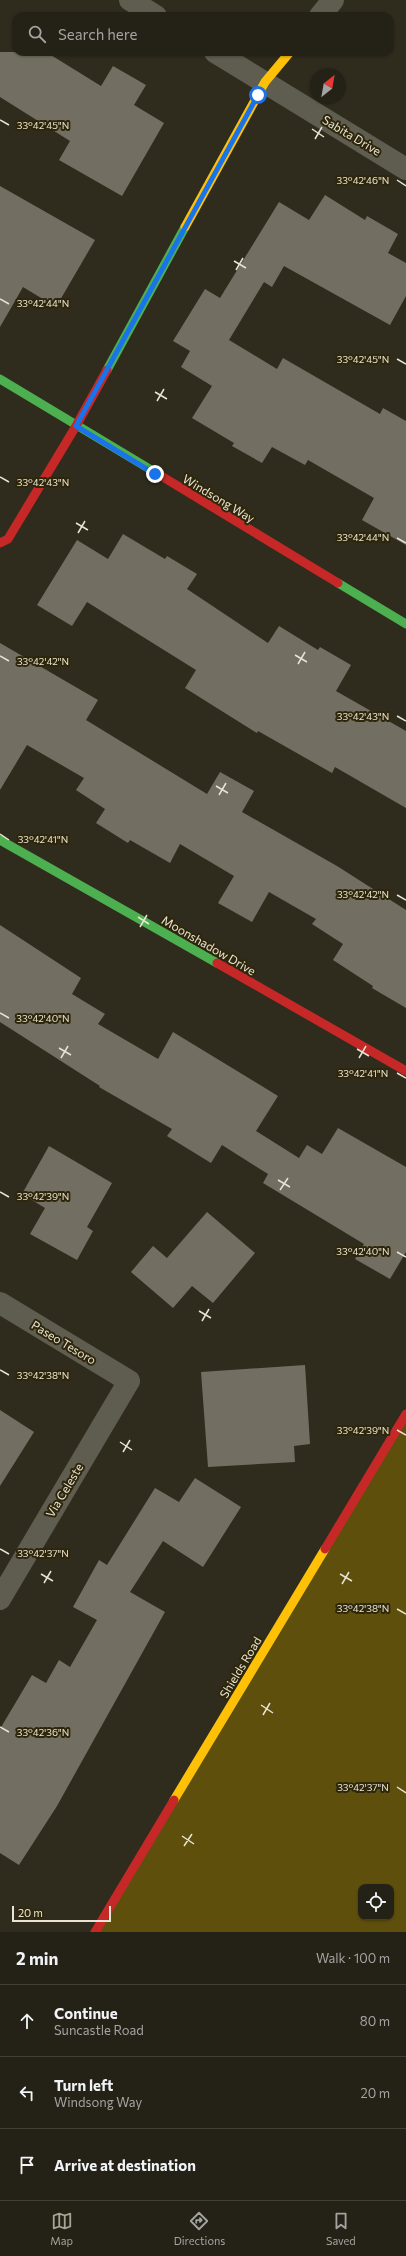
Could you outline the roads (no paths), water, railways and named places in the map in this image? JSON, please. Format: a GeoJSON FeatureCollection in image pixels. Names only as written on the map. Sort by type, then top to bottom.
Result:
{"type":"FeatureCollection","features":[{"type":"Feature","properties":{"kind":"street"},"geometry":{"type":"LineString","coordinates":[[130,0],[150,12]]}},
{"type":"Feature","properties":{"kind":"street"},"geometry":{"type":"LineString","coordinates":[[323,12],[333,0]]}},
{"type":"Feature","properties":{"kind":"street","name":"Sabita Drive"},"geometry":{"type":"LineString","coordinates":[[222,56],[406,168]]}},
{"type":"Feature","properties":{"kind":"street"},"geometry":{"type":"LineString","coordinates":[[0,543],[8,539],[76,426],[265,82],[287,56]]}},
{"type":"Feature","properties":{"kind":"street","name":"Windsong Way"},"geometry":{"type":"LineString","coordinates":[[0,379],[406,624]]}},
{"type":"Feature","properties":{"kind":"street","name":"Moonshadow Drive"},"geometry":{"type":"LineString","coordinates":[[0,840],[406,1071]]}},
{"type":"Feature","properties":{"kind":"street","name":"Paseo Tesoro"},"geometry":{"type":"LineString","coordinates":[[0,1303],[129,1381]]}},
{"type":"Feature","properties":{"kind":"street","name":"Via Celeste"},"geometry":{"type":"LineString","coordinates":[[0,1599],[129,1381]]}},
{"type":"Feature","properties":{"kind":"street","name":"Shields Road"},"geometry":{"type":"LineString","coordinates":[[95,1932],[406,1414]]}}]}
